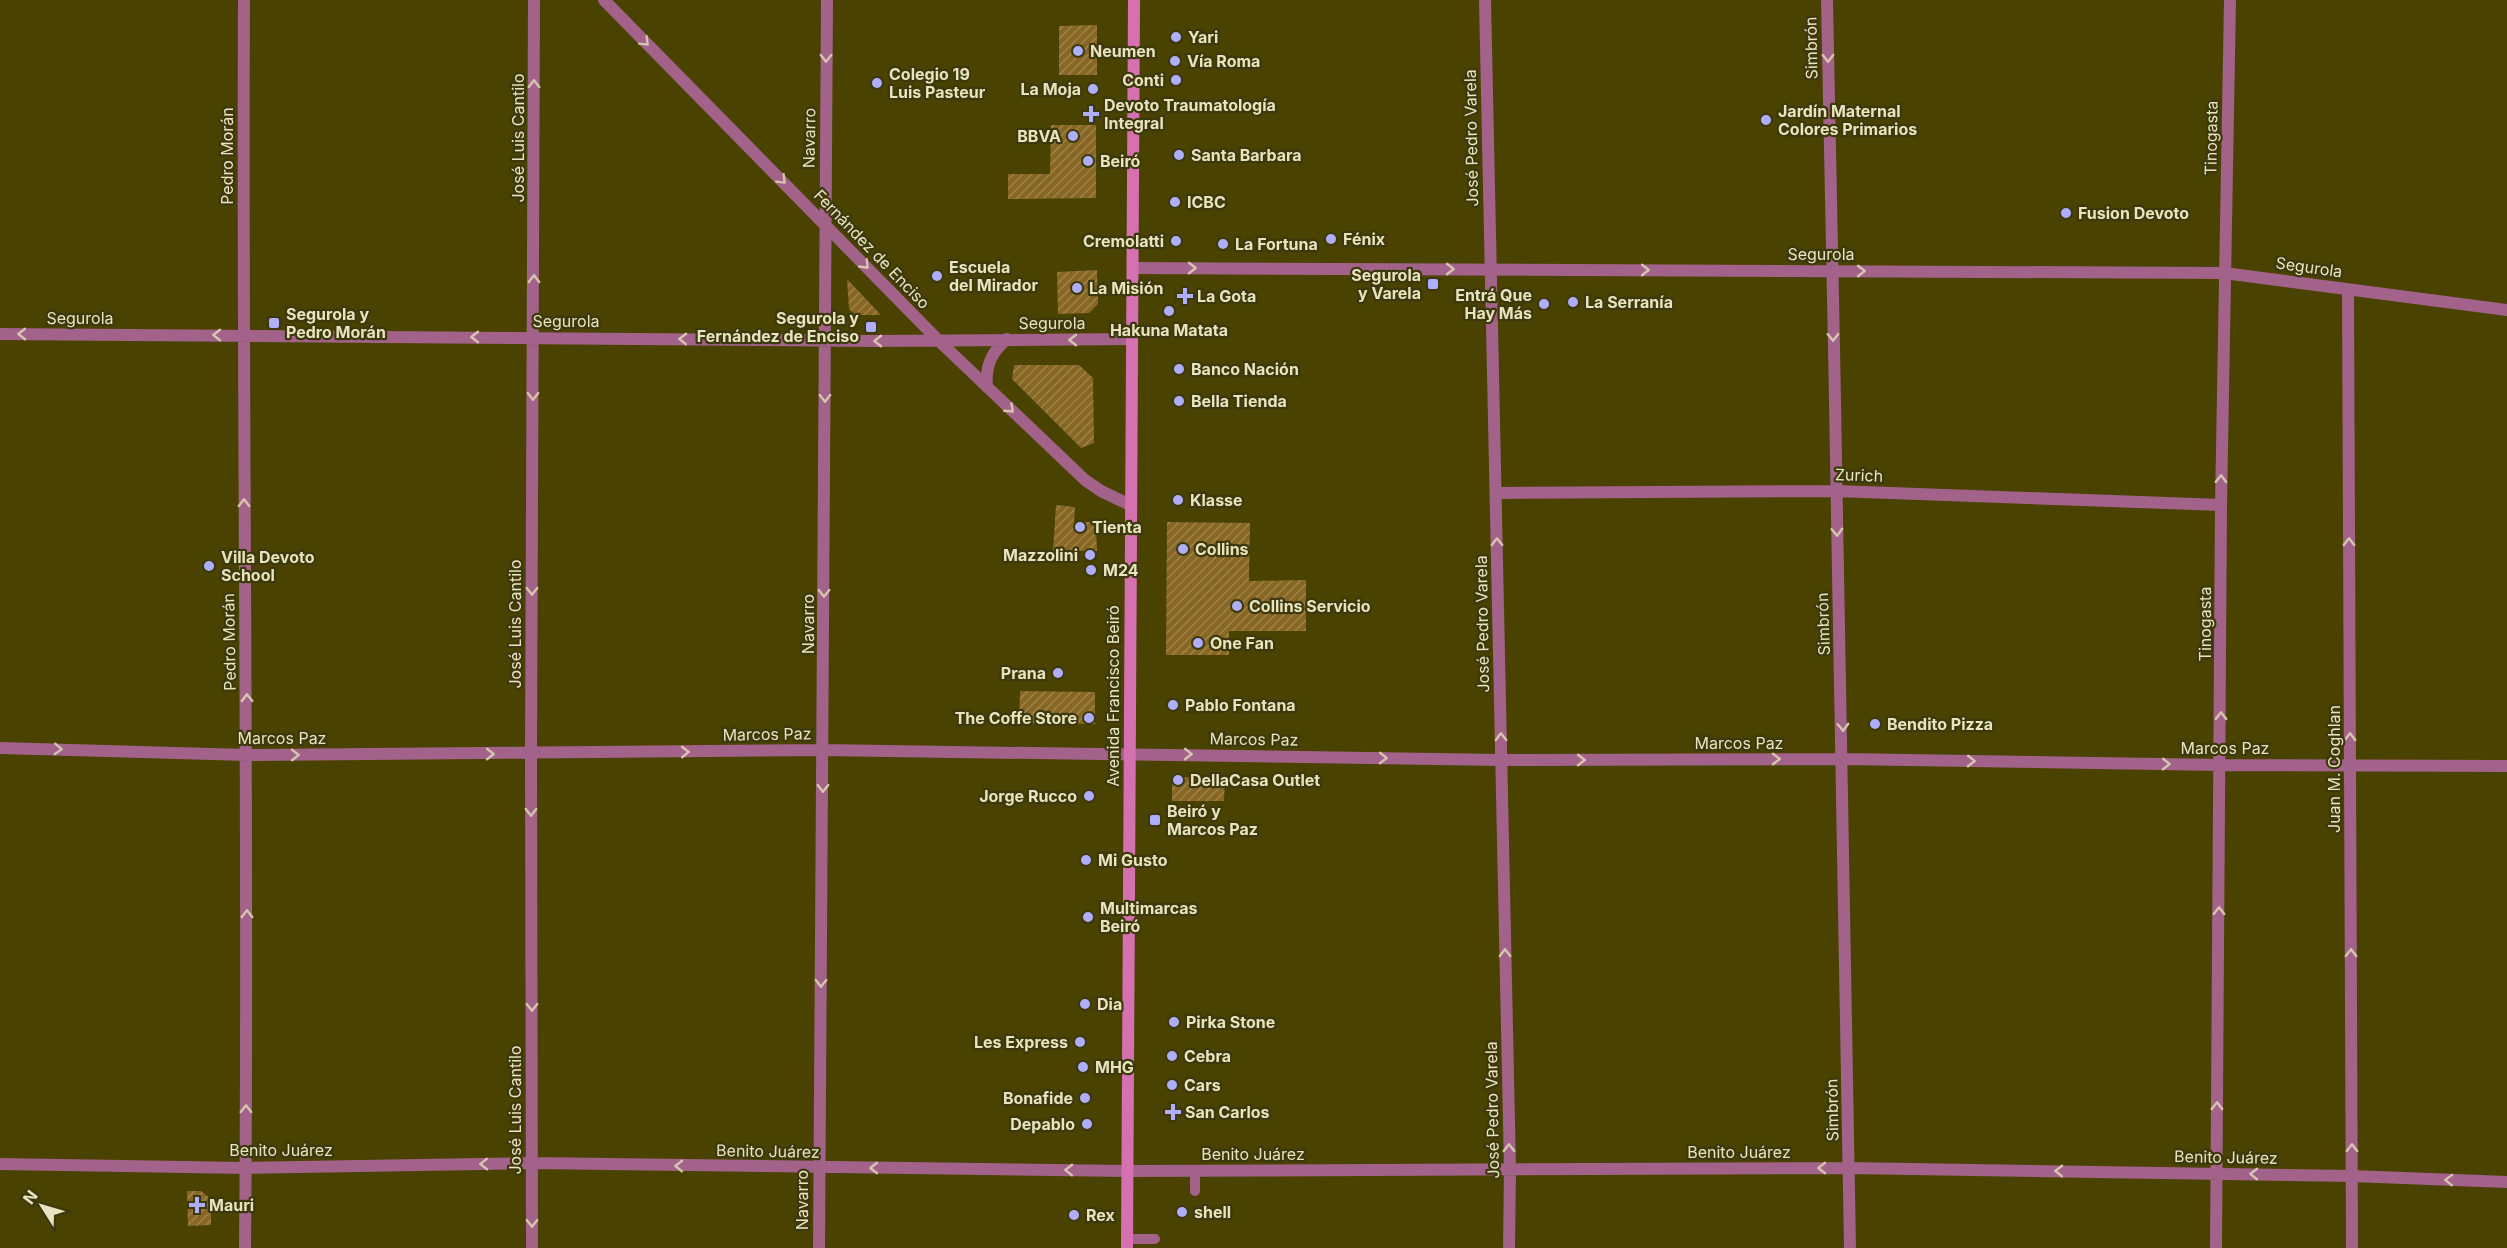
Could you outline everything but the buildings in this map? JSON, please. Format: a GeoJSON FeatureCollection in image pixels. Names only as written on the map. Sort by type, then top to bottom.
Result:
{"type":"FeatureCollection","features":[{"type":"Feature","properties":{"kind":"main road","name":"Avenida Francisco Beiró"},"geometry":{"type":"LineString","coordinates":[[1127,1244],[1134,0]]}},
{"type":"Feature","properties":{"kind":"street","name":"Pedro Morán"},"geometry":{"type":"LineString","coordinates":[[244,0],[243,335],[247,755],[245,1248]]}},
{"type":"Feature","properties":{"kind":"street","name":"José Luis Cantilo"},"geometry":{"type":"LineString","coordinates":[[532,1248],[534,0]]}},
{"type":"Feature","properties":{"kind":"street","name":"Fernández de Enciso"},"geometry":{"type":"LineString","coordinates":[[604,0],[938,340],[1085,480],[1101,491],[1130,505]]}},
{"type":"Feature","properties":{"kind":"street","name":"Navarro"},"geometry":{"type":"LineString","coordinates":[[819,1248],[827,0]]}},
{"type":"Feature","properties":{"kind":"street","name":"José Pedro Varela"},"geometry":{"type":"LineString","coordinates":[[1485,0],[1510,1169],[1509,1248]]}},
{"type":"Feature","properties":{"kind":"street","name":"Simbrón"},"geometry":{"type":"LineString","coordinates":[[1827,0],[1836,490],[1844,759],[1850,1248]]}},
{"type":"Feature","properties":{"kind":"street","name":"Tinogasta"},"geometry":{"type":"LineString","coordinates":[[2216,1248],[2221,505],[2230,0]]}},
{"type":"Feature","properties":{"kind":"street","name":"Segurola"},"geometry":{"type":"LineString","coordinates":[[1133,268],[2224,273],[2507,310]]}},
{"type":"Feature","properties":{"kind":"street","name":"Juan M. Coghlan"},"geometry":{"type":"LineString","coordinates":[[2348,290],[2352,1248]]}},
{"type":"Feature","properties":{"kind":"street","name":"Segurola"},"geometry":{"type":"LineString","coordinates":[[0,334],[826,340],[1131,339]]}},
{"type":"Feature","properties":{"kind":"street"},"geometry":{"type":"LineString","coordinates":[[987,387],[986,370],[989,361],[1006,339]]}},
{"type":"Feature","properties":{"kind":"street","name":"Zurich"},"geometry":{"type":"LineString","coordinates":[[1496,493],[1836,490],[2221,505]]}},
{"type":"Feature","properties":{"kind":"street","name":"Marcos Paz"},"geometry":{"type":"LineString","coordinates":[[0,748],[247,755],[823,750],[1501,760],[1844,759],[2221,765],[2507,766]]}},
{"type":"Feature","properties":{"kind":"street","name":"Benito Juárez"},"geometry":{"type":"LineString","coordinates":[[0,1164],[246,1168],[532,1163],[1128,1171],[1849,1168],[2216,1173],[2507,1182]]}},
{"type":"Feature","properties":{"kind":"lane"},"geometry":{"type":"LineString","coordinates":[[1195,1171],[1195,1191]]}},
{"type":"Feature","properties":{"kind":"lane"},"geometry":{"type":"LineString","coordinates":[[1127,1244],[1155,1239]]}},
{"type":"Feature","properties":{"kind":"place","name":"Yari"},"geometry":{"type":"Point","coordinates":[1176,37]}},
{"type":"Feature","properties":{"kind":"place","name":"Neumen"},"geometry":{"type":"Point","coordinates":[1078,51]}},
{"type":"Feature","properties":{"kind":"place","name":"Vía Roma"},"geometry":{"type":"Point","coordinates":[1175,61]}},
{"type":"Feature","properties":{"kind":"place","name":"Conti"},"geometry":{"type":"Point","coordinates":[1176,80]}},
{"type":"Feature","properties":{"kind":"place","name":"Colegio 19 Luis Pasteur"},"geometry":{"type":"Point","coordinates":[877,83]}},
{"type":"Feature","properties":{"kind":"place","name":"La Moja"},"geometry":{"type":"Point","coordinates":[1093,89]}},
{"type":"Feature","properties":{"kind":"place","name":"Devoto Traumatología Integral"},"geometry":{"type":"Point","coordinates":[1091,114]}},
{"type":"Feature","properties":{"kind":"place","name":"Jardín Maternal Colores Primarios"},"geometry":{"type":"Point","coordinates":[1766,120]}},
{"type":"Feature","properties":{"kind":"place","name":"BBVA"},"geometry":{"type":"Point","coordinates":[1073,136]}},
{"type":"Feature","properties":{"kind":"place","name":"Santa Barbara"},"geometry":{"type":"Point","coordinates":[1179,155]}},
{"type":"Feature","properties":{"kind":"place","name":"Beiró"},"geometry":{"type":"Point","coordinates":[1088,161]}},
{"type":"Feature","properties":{"kind":"place","name":"ICBC"},"geometry":{"type":"Point","coordinates":[1175,202]}},
{"type":"Feature","properties":{"kind":"place","name":"Fusion Devoto"},"geometry":{"type":"Point","coordinates":[2066,213]}},
{"type":"Feature","properties":{"kind":"place","name":"Fénix"},"geometry":{"type":"Point","coordinates":[1331,239]}},
{"type":"Feature","properties":{"kind":"place","name":"Cremolatti"},"geometry":{"type":"Point","coordinates":[1176,241]}},
{"type":"Feature","properties":{"kind":"place","name":"La Fortuna"},"geometry":{"type":"Point","coordinates":[1223,244]}},
{"type":"Feature","properties":{"kind":"place","name":"Escuela del Mirador"},"geometry":{"type":"Point","coordinates":[937,276]}},
{"type":"Feature","properties":{"kind":"place","name":"Segurola y Varela"},"geometry":{"type":"Point","coordinates":[1433,284]}},
{"type":"Feature","properties":{"kind":"place","name":"La Misión"},"geometry":{"type":"Point","coordinates":[1077,288]}},
{"type":"Feature","properties":{"kind":"place","name":"La Gota"},"geometry":{"type":"Point","coordinates":[1185,296]}},
{"type":"Feature","properties":{"kind":"place","name":"La Serranía"},"geometry":{"type":"Point","coordinates":[1573,302]}},
{"type":"Feature","properties":{"kind":"place","name":"Entrá Que Hay Más"},"geometry":{"type":"Point","coordinates":[1544,304]}},
{"type":"Feature","properties":{"kind":"place","name":"Hakuna Matata"},"geometry":{"type":"Point","coordinates":[1169,311]}},
{"type":"Feature","properties":{"kind":"place","name":"Segurola y Pedro Morán"},"geometry":{"type":"Point","coordinates":[274,323]}},
{"type":"Feature","properties":{"kind":"place","name":"Segurola y Fernández de Enciso"},"geometry":{"type":"Point","coordinates":[871,327]}},
{"type":"Feature","properties":{"kind":"place","name":"Banco Nación"},"geometry":{"type":"Point","coordinates":[1179,369]}},
{"type":"Feature","properties":{"kind":"place","name":"Bella Tienda"},"geometry":{"type":"Point","coordinates":[1179,401]}},
{"type":"Feature","properties":{"kind":"place","name":"Klasse"},"geometry":{"type":"Point","coordinates":[1178,500]}},
{"type":"Feature","properties":{"kind":"place","name":"Tienta"},"geometry":{"type":"Point","coordinates":[1080,527]}},
{"type":"Feature","properties":{"kind":"place","name":"Collins"},"geometry":{"type":"Point","coordinates":[1183,549]}},
{"type":"Feature","properties":{"kind":"place","name":"Mazzolini"},"geometry":{"type":"Point","coordinates":[1090,555]}},
{"type":"Feature","properties":{"kind":"place","name":"Villa Devoto School"},"geometry":{"type":"Point","coordinates":[209,566]}},
{"type":"Feature","properties":{"kind":"place","name":"M24"},"geometry":{"type":"Point","coordinates":[1091,570]}},
{"type":"Feature","properties":{"kind":"place","name":"Collins Servicio"},"geometry":{"type":"Point","coordinates":[1237,606]}},
{"type":"Feature","properties":{"kind":"place","name":"One Fan"},"geometry":{"type":"Point","coordinates":[1198,643]}},
{"type":"Feature","properties":{"kind":"place","name":"Prana"},"geometry":{"type":"Point","coordinates":[1058,673]}},
{"type":"Feature","properties":{"kind":"place","name":"Pablo Fontana"},"geometry":{"type":"Point","coordinates":[1173,705]}},
{"type":"Feature","properties":{"kind":"place","name":"The Coffe Store"},"geometry":{"type":"Point","coordinates":[1089,718]}},
{"type":"Feature","properties":{"kind":"place","name":"Bendito Pizza"},"geometry":{"type":"Point","coordinates":[1875,724]}},
{"type":"Feature","properties":{"kind":"place","name":"DellaCasa Outlet"},"geometry":{"type":"Point","coordinates":[1178,780]}},
{"type":"Feature","properties":{"kind":"place","name":"Jorge Rucco"},"geometry":{"type":"Point","coordinates":[1089,796]}},
{"type":"Feature","properties":{"kind":"place","name":"Beiró y Marcos Paz"},"geometry":{"type":"Point","coordinates":[1155,820]}},
{"type":"Feature","properties":{"kind":"place","name":"Mi Gusto"},"geometry":{"type":"Point","coordinates":[1086,860]}},
{"type":"Feature","properties":{"kind":"place","name":"Multimarcas Beiró"},"geometry":{"type":"Point","coordinates":[1088,917]}},
{"type":"Feature","properties":{"kind":"place","name":"Dia"},"geometry":{"type":"Point","coordinates":[1085,1004]}},
{"type":"Feature","properties":{"kind":"place","name":"Pirka Stone"},"geometry":{"type":"Point","coordinates":[1174,1022]}},
{"type":"Feature","properties":{"kind":"place","name":"Les Express"},"geometry":{"type":"Point","coordinates":[1080,1042]}},
{"type":"Feature","properties":{"kind":"place","name":"Cebra"},"geometry":{"type":"Point","coordinates":[1172,1056]}},
{"type":"Feature","properties":{"kind":"place","name":"MHG"},"geometry":{"type":"Point","coordinates":[1083,1067]}},
{"type":"Feature","properties":{"kind":"place","name":"Cars"},"geometry":{"type":"Point","coordinates":[1172,1085]}},
{"type":"Feature","properties":{"kind":"place","name":"Bonafide"},"geometry":{"type":"Point","coordinates":[1085,1098]}},
{"type":"Feature","properties":{"kind":"place","name":"San Carlos"},"geometry":{"type":"Point","coordinates":[1173,1112]}},
{"type":"Feature","properties":{"kind":"place","name":"Depablo"},"geometry":{"type":"Point","coordinates":[1087,1124]}},
{"type":"Feature","properties":{"kind":"place","name":"Mauri"},"geometry":{"type":"Point","coordinates":[197,1205]}},
{"type":"Feature","properties":{"kind":"place","name":"shell"},"geometry":{"type":"Point","coordinates":[1182,1212]}},
{"type":"Feature","properties":{"kind":"place","name":"Rex"},"geometry":{"type":"Point","coordinates":[1074,1215]}}]}
